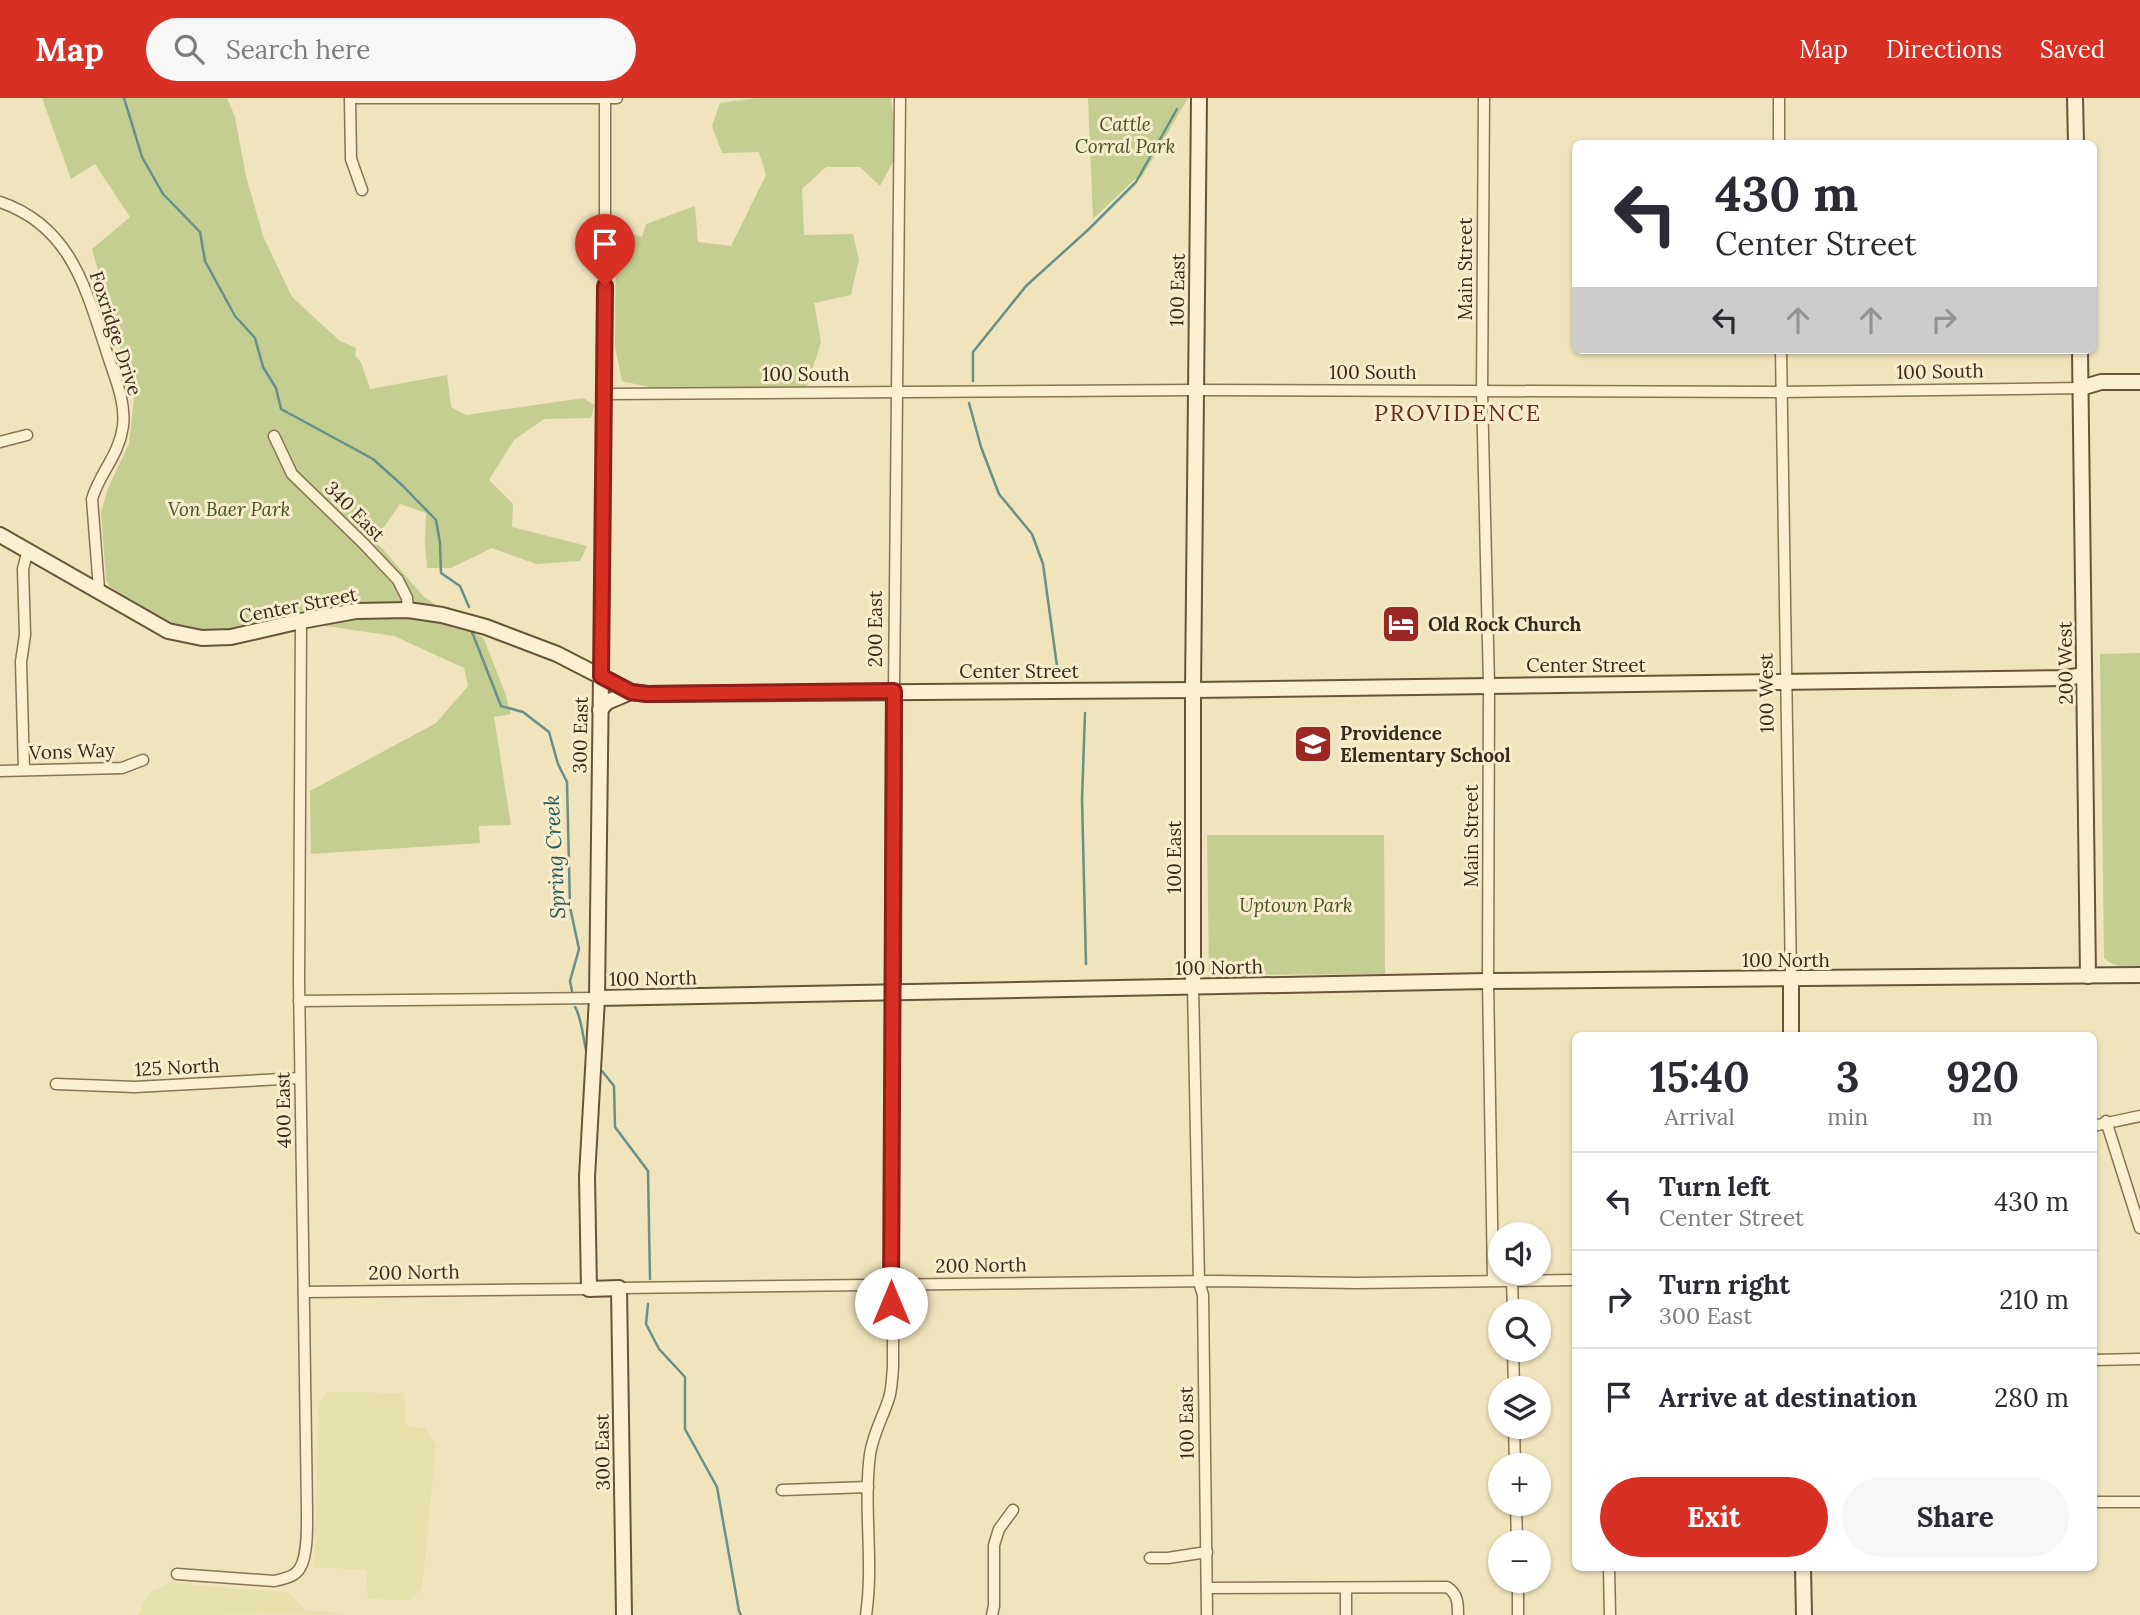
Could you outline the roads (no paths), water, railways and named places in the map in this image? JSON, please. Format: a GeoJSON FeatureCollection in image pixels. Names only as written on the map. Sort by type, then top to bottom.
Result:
{"type":"FeatureCollection","features":[{"type":"Feature","properties":{"kind":"street"},"geometry":{"type":"LineString","coordinates":[[362,190],[351,159],[350,98],[617,98]]}},
{"type":"Feature","properties":{"kind":"street","name":"300 East"},"geometry":{"type":"LineString","coordinates":[[589,1289],[587,1177],[597,998],[605,394],[605,98]]}},
{"type":"Feature","properties":{"kind":"street","name":"200 East"},"geometry":{"type":"LineString","coordinates":[[866,1615],[869,1592],[870,1453],[890,1396],[892,1367],[894,691],[900,98]]}},
{"type":"Feature","properties":{"kind":"street","name":"100 East"},"geometry":{"type":"LineString","coordinates":[[1199,98],[1193,986],[1199,1282],[1203,1295],[1207,1615]]}},
{"type":"Feature","properties":{"kind":"street","name":"Main Street"},"geometry":{"type":"LineString","coordinates":[[1484,98],[1482,392],[1489,685],[1488,981],[1492,1222]]}},
{"type":"Feature","properties":{"kind":"street"},"geometry":{"type":"LineString","coordinates":[[1779,98],[1779,140]]}},
{"type":"Feature","properties":{"kind":"street"},"geometry":{"type":"LineString","coordinates":[[2075,98],[2076,140]]}},
{"type":"Feature","properties":{"kind":"street","name":"Foxridge Drive"},"geometry":{"type":"LineString","coordinates":[[0,202],[36,219],[64,247],[87,290],[122,401],[121,437],[115,456],[96,487],[92,499],[99,589]]}},
{"type":"Feature","properties":{"kind":"street","name":"100 West"},"geometry":{"type":"LineString","coordinates":[[1781,354],[1791,1032]]}},
{"type":"Feature","properties":{"kind":"street","name":"200 West"},"geometry":{"type":"LineString","coordinates":[[2080,354],[2088,976]]}},
{"type":"Feature","properties":{"kind":"street","name":"100 South"},"geometry":{"type":"LineString","coordinates":[[605,394],[1195,390],[1781,393],[2081,388],[2101,382],[2140,382]]}},
{"type":"Feature","properties":{"kind":"street"},"geometry":{"type":"LineString","coordinates":[[0,442],[27,435]]}},
{"type":"Feature","properties":{"kind":"street","name":"340 East"},"geometry":{"type":"LineString","coordinates":[[274,436],[292,474],[398,580],[407,598],[408,610]]}},
{"type":"Feature","properties":{"kind":"street","name":"Center Street"},"geometry":{"type":"LineString","coordinates":[[0,534],[168,631],[202,639],[231,638],[356,611],[408,610],[442,615],[486,627],[557,654],[631,692],[647,694],[1193,690],[2068,678],[2084,675]]}},
{"type":"Feature","properties":{"kind":"street"},"geometry":{"type":"LineString","coordinates":[[24,770],[21,662],[25,635],[23,569],[28,550]]}},
{"type":"Feature","properties":{"kind":"street","name":"400 East"},"geometry":{"type":"LineString","coordinates":[[177,1574],[274,1581],[289,1578],[300,1569],[305,1550],[307,1510],[299,1001],[301,621]]}},
{"type":"Feature","properties":{"kind":"street"},"geometry":{"type":"LineString","coordinates":[[600,710],[607,702],[631,692]]}},
{"type":"Feature","properties":{"kind":"street","name":"Vons Way"},"geometry":{"type":"LineString","coordinates":[[0,771],[122,768],[143,760]]}},
{"type":"Feature","properties":{"kind":"street","name":"100 North"},"geometry":{"type":"LineString","coordinates":[[299,1001],[1488,981],[2140,975]]}},
{"type":"Feature","properties":{"kind":"street","name":"125 North"},"geometry":{"type":"LineString","coordinates":[[56,1084],[135,1087],[300,1078]]}},
{"type":"Feature","properties":{"kind":"street"},"geometry":{"type":"LineString","coordinates":[[2097,1124],[2140,1116]]}},
{"type":"Feature","properties":{"kind":"street"},"geometry":{"type":"LineString","coordinates":[[2106,1121],[2140,1228]]}},
{"type":"Feature","properties":{"kind":"street","name":"200 North"},"geometry":{"type":"LineString","coordinates":[[304,1292],[1488,1280]]}},
{"type":"Feature","properties":{"kind":"street","name":"200 North"},"geometry":{"type":"LineString","coordinates":[[1551,1280],[1572,1280]]}},
{"type":"Feature","properties":{"kind":"street","name":"300 East"},"geometry":{"type":"LineString","coordinates":[[619,1288],[624,1615]]}},
{"type":"Feature","properties":{"kind":"street"},"geometry":{"type":"LineString","coordinates":[[2097,1360],[2140,1359]]}},
{"type":"Feature","properties":{"kind":"street"},"geometry":{"type":"LineString","coordinates":[[782,1490],[868,1487]]}},
{"type":"Feature","properties":{"kind":"street"},"geometry":{"type":"LineString","coordinates":[[2097,1502],[2140,1502]]}},
{"type":"Feature","properties":{"kind":"street"},"geometry":{"type":"LineString","coordinates":[[992,1615],[993,1545],[999,1529],[1013,1510]]}},
{"type":"Feature","properties":{"kind":"street"},"geometry":{"type":"LineString","coordinates":[[1150,1558],[1206,1552]]}},
{"type":"Feature","properties":{"kind":"street"},"geometry":{"type":"LineString","coordinates":[[1609,1571],[1610,1615]]}},
{"type":"Feature","properties":{"kind":"street"},"geometry":{"type":"LineString","coordinates":[[1803,1571],[1804,1615]]}},
{"type":"Feature","properties":{"kind":"street"},"geometry":{"type":"LineString","coordinates":[[1207,1588],[1447,1587],[1455,1592],[1458,1615]]}},
{"type":"Feature","properties":{"kind":"street"},"geometry":{"type":"LineString","coordinates":[[1346,1588],[1346,1615]]}},
{"type":"Feature","properties":{"kind":"street"},"geometry":{"type":"LineString","coordinates":[[1518,1593],[1518,1615]]}},
{"type":"Feature","properties":{"kind":"waterway","name":"Spring Creek"},"geometry":{"type":"LineString","coordinates":[[124,98],[142,157],[163,194],[200,232],[205,261],[235,316],[255,338],[263,367],[276,388],[281,409],[373,459],[436,520],[441,573],[460,586],[469,607]]}},
{"type":"Feature","properties":{"kind":"waterway"},"geometry":{"type":"LineString","coordinates":[[973,381],[973,352],[1026,286],[1136,182],[1177,109]]}},
{"type":"Feature","properties":{"kind":"waterway"},"geometry":{"type":"LineString","coordinates":[[969,403],[981,447],[999,494],[1032,534],[1043,564],[1057,666]]}},
{"type":"Feature","properties":{"kind":"waterway","name":"Spring Creek"},"geometry":{"type":"LineString","coordinates":[[472,632],[501,706],[523,712],[549,732],[558,764],[567,782],[570,907],[579,949],[570,981],[572,991]]}},
{"type":"Feature","properties":{"kind":"waterway"},"geometry":{"type":"LineString","coordinates":[[1085,713],[1082,799],[1086,964]]}},
{"type":"Feature","properties":{"kind":"waterway","name":"Spring Creek"},"geometry":{"type":"LineString","coordinates":[[575,1007],[587,1054]]}},
{"type":"Feature","properties":{"kind":"waterway","name":"Spring Creek"},"geometry":{"type":"LineString","coordinates":[[602,1071],[614,1086],[615,1127],[648,1171],[650,1279]]}},
{"type":"Feature","properties":{"kind":"waterway","name":"Spring Creek"},"geometry":{"type":"LineString","coordinates":[[648,1304],[646,1324],[659,1349],[685,1377],[685,1429],[717,1487],[741,1615]]}},
{"type":"Feature","properties":{"kind":"place","name":"Old Rock Church"},"geometry":{"type":"Point","coordinates":[1401,624]}},
{"type":"Feature","properties":{"kind":"place","name":"Providence Elementary School"},"geometry":{"type":"Point","coordinates":[1313,744]}},
{"type":"Feature","properties":{"kind":"district","name":"PROVIDENCE"},"geometry":{"type":"Point","coordinates":[1458,413]}},
{"type":"Feature","properties":{"kind":"park label","name":"Cattle Corral Park"},"geometry":{"type":"Point","coordinates":[1125,135]}},
{"type":"Feature","properties":{"kind":"park label","name":"Von Baer Park"},"geometry":{"type":"Point","coordinates":[229,509]}},
{"type":"Feature","properties":{"kind":"park label","name":"Uptown Park"},"geometry":{"type":"Point","coordinates":[1296,905]}}]}
